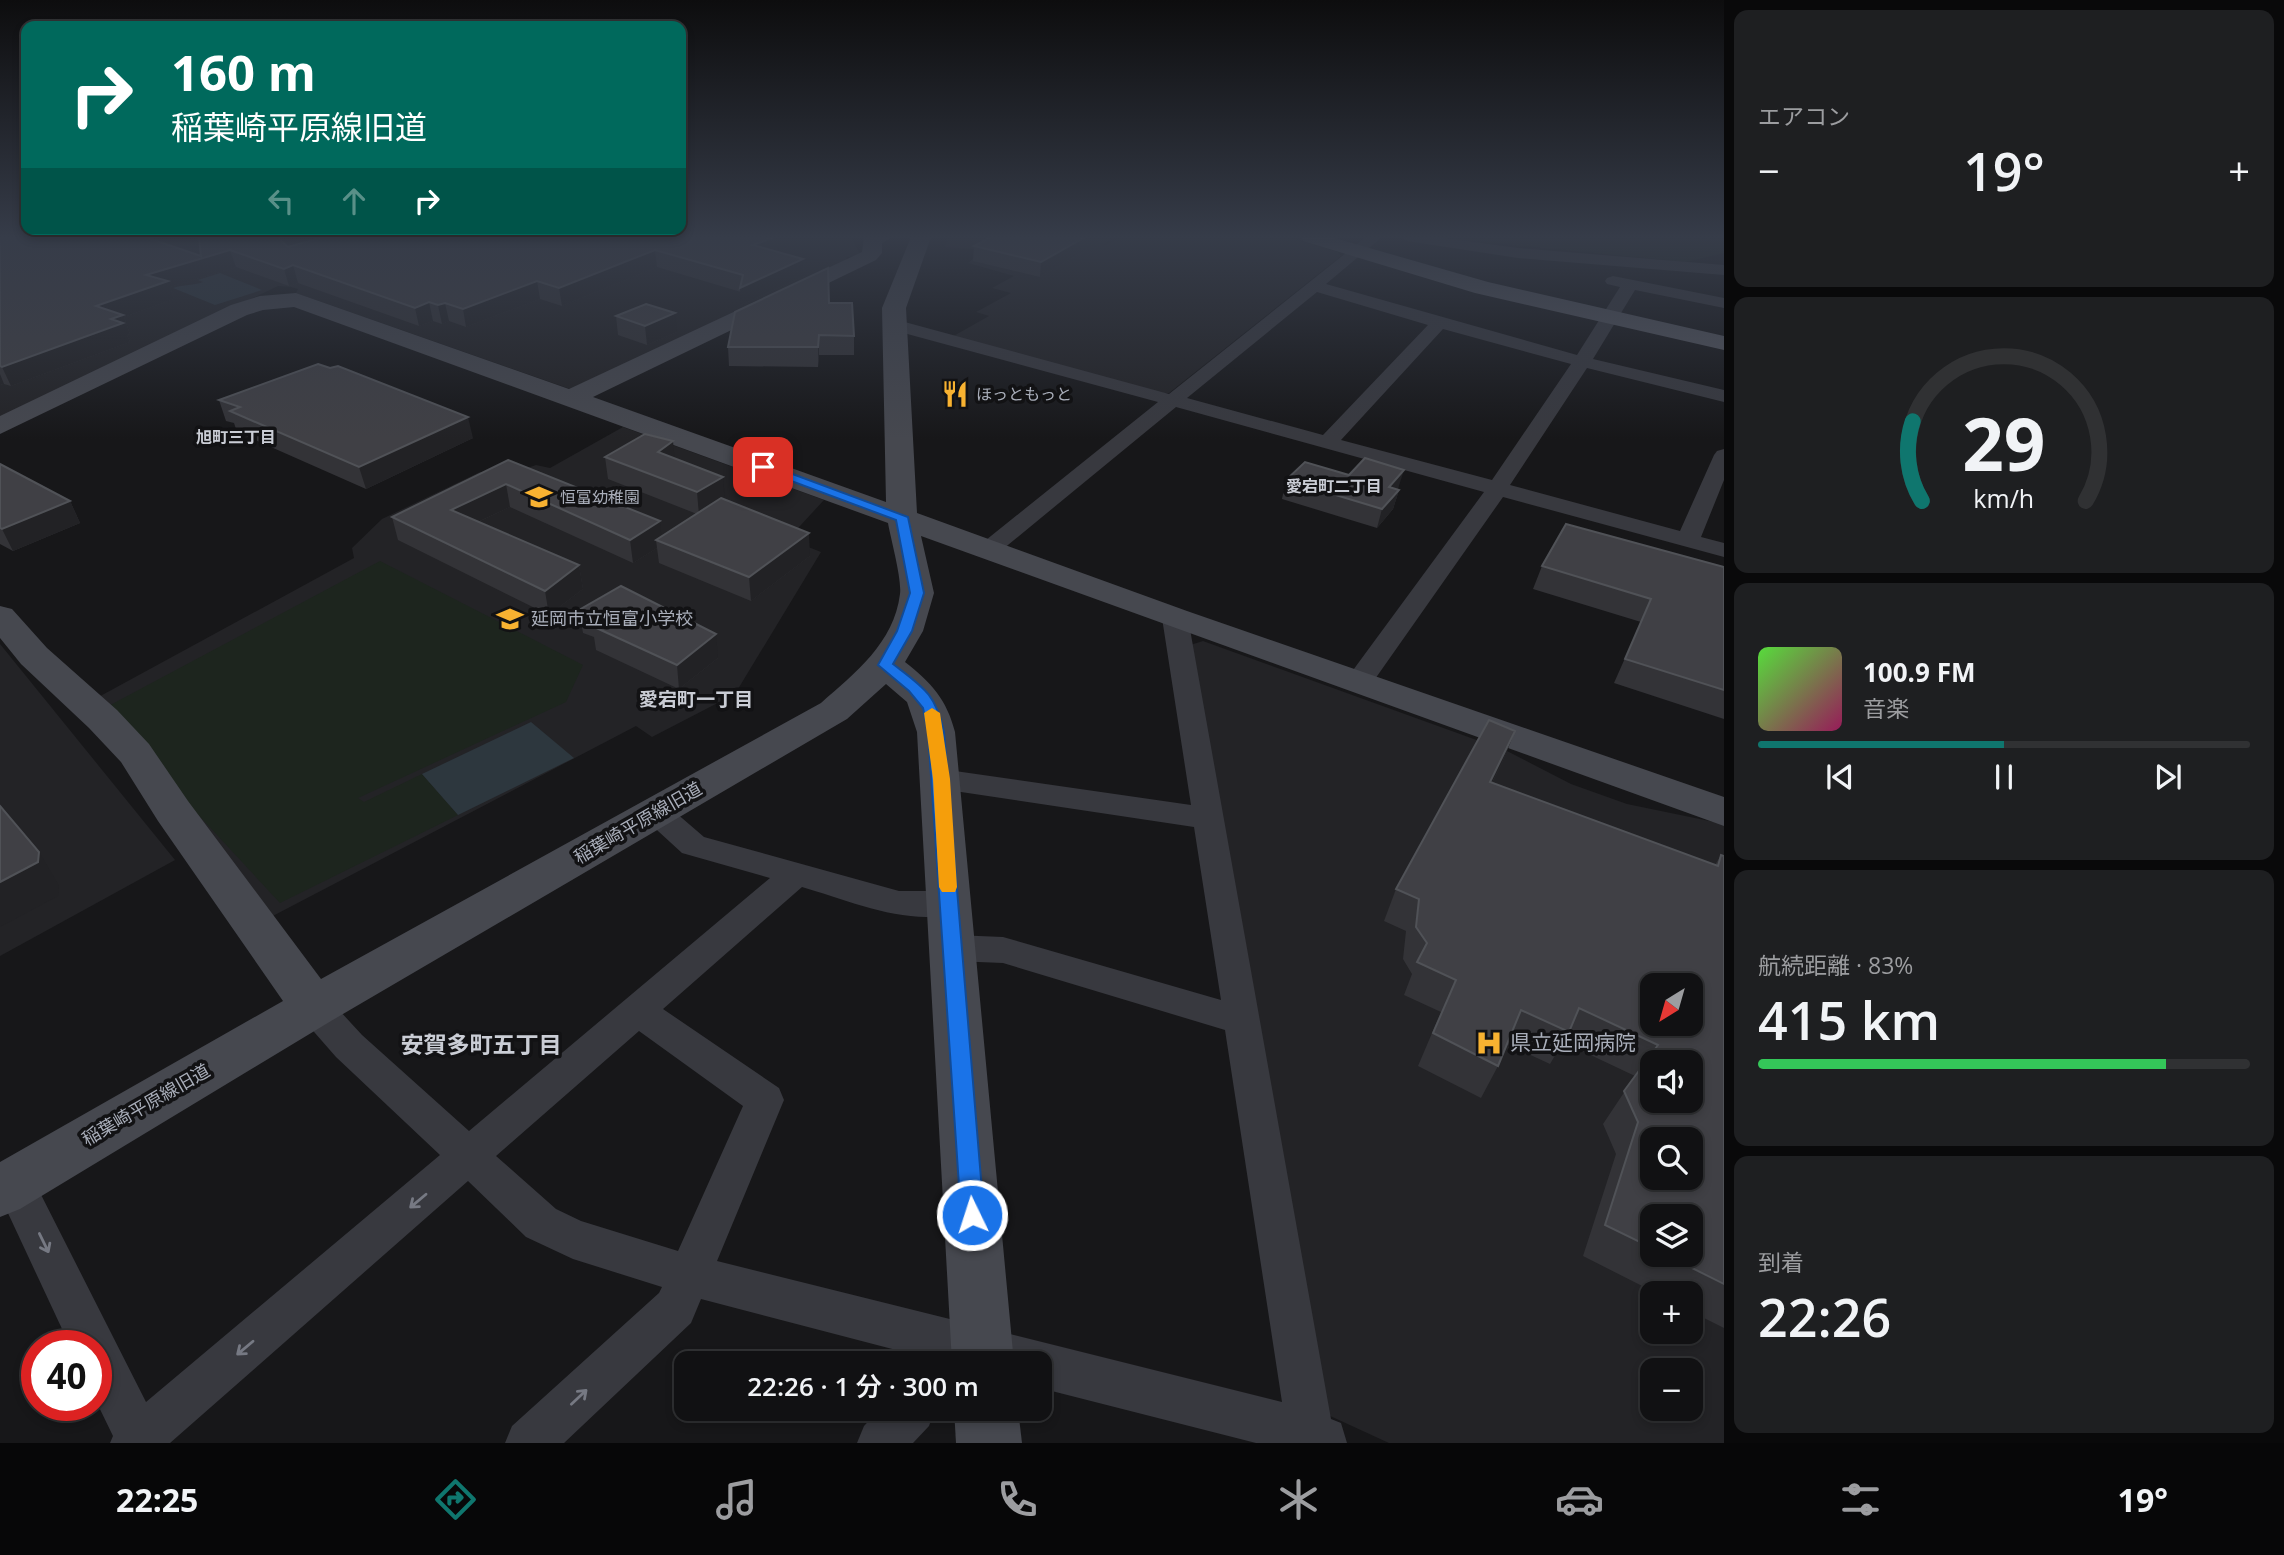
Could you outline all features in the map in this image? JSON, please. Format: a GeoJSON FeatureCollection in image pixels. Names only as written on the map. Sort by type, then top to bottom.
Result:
{"type":"FeatureCollection","features":[{"type":"Feature","properties":{"kind":"main road"},"geometry":{"type":"LineString","coordinates":[[1549,304],[1724,343]]}},
{"type":"Feature","properties":{"kind":"street"},"geometry":{"type":"LineString","coordinates":[[0,426],[239,310],[256,304]]}},
{"type":"Feature","properties":{"kind":"street"},"geometry":{"type":"LineString","coordinates":[[310,304],[1175,618],[1724,811]]}},
{"type":"Feature","properties":{"kind":"street"},"geometry":{"type":"LineString","coordinates":[[570,398],[751,304]]}},
{"type":"Feature","properties":{"kind":"street","name":"稲葉崎平原線旧道"},"geometry":{"type":"LineString","coordinates":[[7,1186],[314,1007],[834,711],[885,665],[905,631],[917,593],[902,517],[895,304]]}},
{"type":"Feature","properties":{"kind":"street"},"geometry":{"type":"LineString","coordinates":[[989,550],[1291,304]]}},
{"type":"Feature","properties":{"kind":"street"},"geometry":{"type":"LineString","coordinates":[[1372,304],[1438,325],[1582,363],[1724,396]]}},
{"type":"Feature","properties":{"kind":"street"},"geometry":{"type":"LineString","coordinates":[[1358,683],[1499,487],[1618,304]]}},
{"type":"Feature","properties":{"kind":"street"},"geometry":{"type":"LineString","coordinates":[[895,325],[1724,550]]}},
{"type":"Feature","properties":{"kind":"street"},"geometry":{"type":"LineString","coordinates":[[1328,441],[1438,325]]}},
{"type":"Feature","properties":{"kind":"street"},"geometry":{"type":"LineString","coordinates":[[1688,540],[1724,456]]}},
{"type":"Feature","properties":{"kind":"street"},"geometry":{"type":"LineString","coordinates":[[0,617],[34,656],[103,719],[135,753],[173,811],[314,1007],[349,1046],[541,1223],[683,1291],[903,1351]]}},
{"type":"Feature","properties":{"kind":"street"},"geometry":{"type":"LineString","coordinates":[[1052,1368],[1318,1440],[1207,818],[1175,618]]}},
{"type":"Feature","properties":{"kind":"street"},"geometry":{"type":"LineString","coordinates":[[885,665],[915,688],[931,707],[941,779],[979,1351]]}},
{"type":"Feature","properties":{"kind":"street"},"geometry":{"type":"LineString","coordinates":[[941,779],[1207,818]]}},
{"type":"Feature","properties":{"kind":"street"},"geometry":{"type":"LineString","coordinates":[[657,813],[693,845],[899,903],[1003,950],[1243,1021]]}},
{"type":"Feature","properties":{"kind":"street"},"geometry":{"type":"LineString","coordinates":[[112,1386],[138,1442],[796,874]]}},
{"type":"Feature","properties":{"kind":"street"},"geometry":{"type":"LineString","coordinates":[[529,1443],[683,1291],[765,1100],[638,1011]]}},
{"type":"Feature","properties":{"kind":"street"},"geometry":{"type":"LineString","coordinates":[[7,1186],[85,1330]]}},
{"type":"Feature","properties":{"kind":"street"},"geometry":{"type":"LineString","coordinates":[[881,1443],[901,1421]]}},
{"type":"Feature","properties":{"kind":"street"},"geometry":{"type":"LineString","coordinates":[[986,1421],[989,1443]]}},
{"type":"Feature","properties":{"kind":"shaded area"},"geometry":{"type":"Polygon","coordinates":[[[0,304],[240,304],[0,419],[0,304]]]}},
{"type":"Feature","properties":{"kind":"shaded area"},"geometry":{"type":"Polygon","coordinates":[[[328,304],[754,304],[570,389],[328,304]]]}},
{"type":"Feature","properties":{"kind":"shaded area"},"geometry":{"type":"Polygon","coordinates":[[[990,304],[1280,304],[1169,393],[1156,393],[950,338],[989,316],[976,312],[990,304]]]}},
{"type":"Feature","properties":{"kind":"shaded area","name":"延岡市立恒富小学校"},"geometry":{"type":"Polygon","coordinates":[[[623,427],[824,500],[788,539],[821,552],[735,694],[652,737],[636,726],[267,919],[93,700],[354,558],[352,548],[382,519],[480,472],[498,478],[536,465],[550,468],[623,427]]]}},
{"type":"Feature","properties":{"kind":"shaded area"},"geometry":{"type":"Polygon","coordinates":[[[380,561],[583,665],[566,702],[358,798],[364,802],[422,774],[458,815],[280,903],[101,710],[380,561]]]}},
{"type":"Feature","properties":{"kind":"shaded area","name":"県立延岡病院"},"geometry":{"type":"Polygon","coordinates":[[[1203,641],[1507,751],[1571,784],[1627,804],[1724,824],[1724,1443],[1389,1443],[1328,1415],[1184,647],[1203,641]]]}},
{"type":"Feature","properties":{"kind":"shaded area"},"geometry":{"type":"Polygon","coordinates":[[[0,644],[175,860],[0,956],[0,644]]]}},
{"type":"Feature","properties":{"kind":"shaded area"},"geometry":{"type":"Polygon","coordinates":[[[531,722],[574,758],[458,815],[422,774],[531,722]]]}},
{"type":"Feature","properties":{"kind":"building"},"geometry":{"type":"Polygon","coordinates":[[[0,304],[101,304],[96,306],[123,315],[111,319],[123,323],[0,366],[0,304]]]}},
{"type":"Feature","properties":{"kind":"building"},"geometry":{"type":"Polygon","coordinates":[[[405,304],[424,304],[415,308],[405,304]]]}},
{"type":"Feature","properties":{"kind":"building"},"geometry":{"type":"Polygon","coordinates":[[[449,304],[475,304],[463,309],[449,304]]]}},
{"type":"Feature","properties":{"kind":"building"},"geometry":{"type":"Polygon","coordinates":[[[645,304],[675,313],[645,326],[616,316],[645,304]]]}},
{"type":"Feature","properties":{"kind":"building"},"geometry":{"type":"Polygon","coordinates":[[[751,304],[852,304],[854,336],[819,335],[818,347],[728,347],[735,312],[751,304]]]}},
{"type":"Feature","properties":{"kind":"building"},"geometry":{"type":"Polygon","coordinates":[[[318,364],[330,368],[338,366],[468,417],[359,467],[230,411],[240,407],[219,400],[318,364]]]}},
{"type":"Feature","properties":{"kind":"building"},"geometry":{"type":"Polygon","coordinates":[[[645,434],[673,441],[658,452],[723,477],[697,492],[605,457],[645,434]]]}},
{"type":"Feature","properties":{"kind":"building"},"geometry":{"type":"Polygon","coordinates":[[[1365,458],[1404,470],[1389,487],[1399,490],[1382,509],[1286,480],[1305,462],[1349,475],[1365,458]]]}},
{"type":"Feature","properties":{"kind":"building"},"geometry":{"type":"Polygon","coordinates":[[[508,460],[660,521],[630,540],[506,484],[451,510],[579,565],[545,591],[392,517],[508,460]]]}},
{"type":"Feature","properties":{"kind":"building"},"geometry":{"type":"Polygon","coordinates":[[[0,464],[70,501],[0,528],[0,464]]]}},
{"type":"Feature","properties":{"kind":"building"},"geometry":{"type":"Polygon","coordinates":[[[721,498],[809,533],[749,577],[656,540],[721,498]]]}},
{"type":"Feature","properties":{"kind":"building"},"geometry":{"type":"Polygon","coordinates":[[[1566,524],[1724,567],[1724,690],[1625,659],[1651,599],[1542,566],[1566,524]]]}},
{"type":"Feature","properties":{"kind":"building"},"geometry":{"type":"Polygon","coordinates":[[[621,586],[716,634],[677,665],[592,626],[608,620],[579,610],[621,586]]]}},
{"type":"Feature","properties":{"kind":"building"},"geometry":{"type":"Polygon","coordinates":[[[1489,720],[1515,731],[1490,782],[1718,866],[1721,855],[1724,856],[1724,1284],[1690,1267],[1703,1267],[1703,1204],[1640,1204],[1640,1242],[1605,1225],[1638,1122],[1624,1091],[1640,1069],[1640,1113],[1703,1113],[1703,1050],[1654,1050],[1658,1045],[1579,1008],[1569,1032],[1521,1010],[1498,1066],[1433,1033],[1456,980],[1417,962],[1427,943],[1416,927],[1419,899],[1396,889],[1489,720]]]}},
{"type":"Feature","properties":{"kind":"building"},"geometry":{"type":"Polygon","coordinates":[[[0,806],[39,852],[38,862],[0,882],[0,806]]]}},
{"type":"Feature","properties":{"kind":"slow traffic"},"geometry":{"type":"LineString","coordinates":[[932,713],[941,779],[948,887]]}},
{"type":"Feature","properties":{"kind":"place","name":"ほっともっと"},"geometry":{"type":"Point","coordinates":[955,394]}},
{"type":"Feature","properties":{"kind":"place","name":"恒富幼稚園"},"geometry":{"type":"Point","coordinates":[539,497]}},
{"type":"Feature","properties":{"kind":"place","name":"延岡市立恒富小学校"},"geometry":{"type":"Point","coordinates":[510,619]}},
{"type":"Feature","properties":{"kind":"place","name":"県立延岡病院"},"geometry":{"type":"Point","coordinates":[1489,1043]}},
{"type":"Feature","properties":{"kind":"district","name":"旭町三丁目"},"geometry":{"type":"Point","coordinates":[236,437]}},
{"type":"Feature","properties":{"kind":"district","name":"愛宕町二丁目"},"geometry":{"type":"Point","coordinates":[1334,486]}},
{"type":"Feature","properties":{"kind":"district","name":"愛宕町一丁目"},"geometry":{"type":"Point","coordinates":[696,699]}},
{"type":"Feature","properties":{"kind":"district","name":"安賀多町五丁目"},"geometry":{"type":"Point","coordinates":[481,1045]}},
{"type":"Feature","properties":{"kind":"route"},"geometry":{"type":"LineString","coordinates":[[763,467],[902,517],[917,593],[905,631],[885,665],[915,688],[931,707],[936,732],[972,1215]]}}]}
